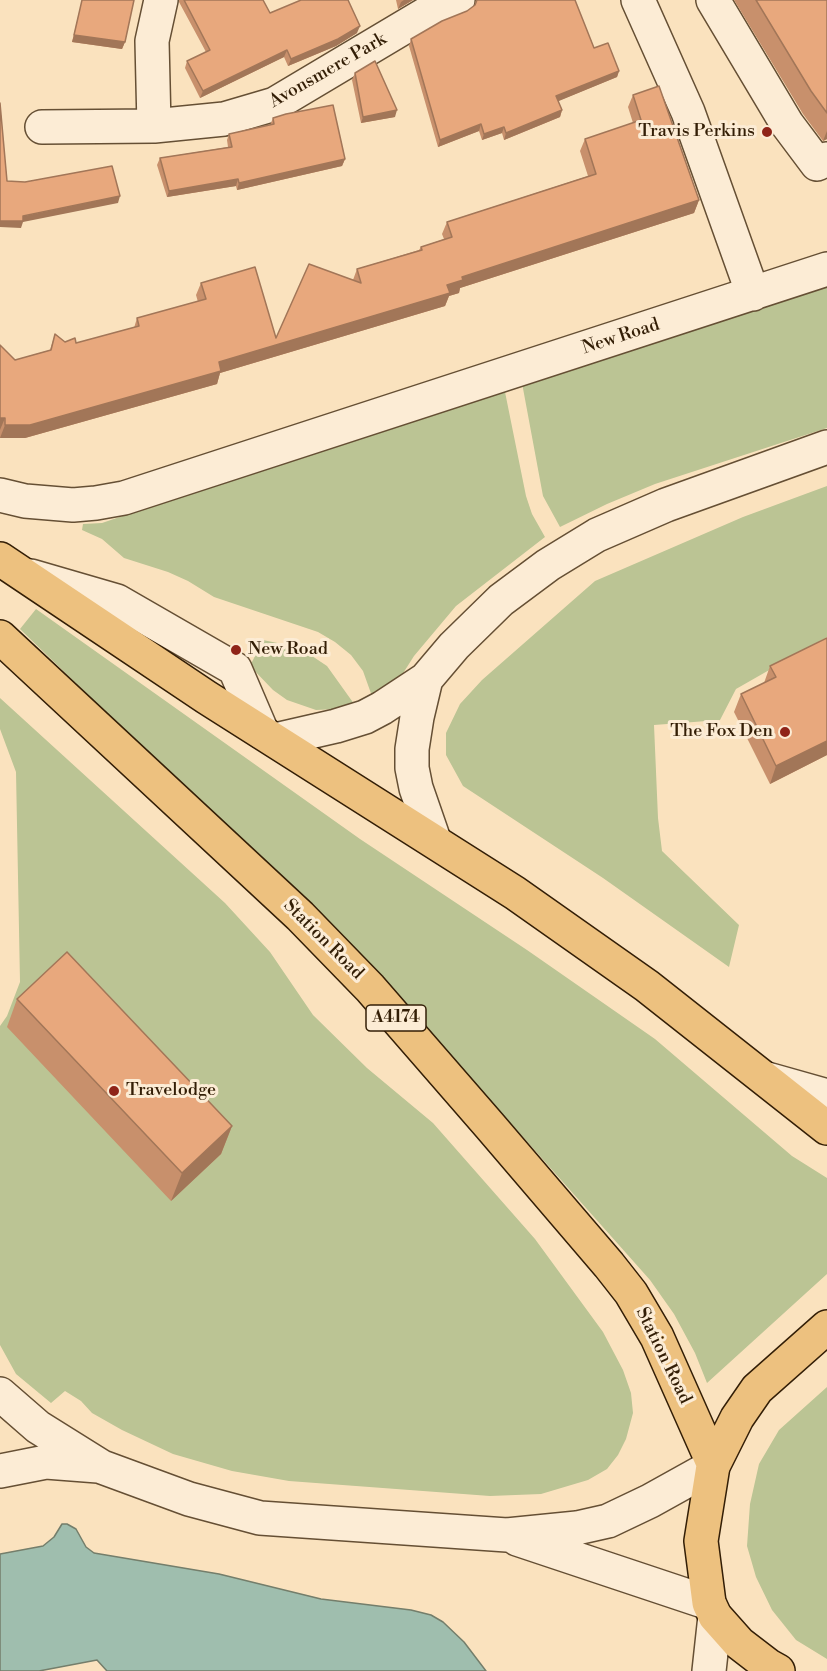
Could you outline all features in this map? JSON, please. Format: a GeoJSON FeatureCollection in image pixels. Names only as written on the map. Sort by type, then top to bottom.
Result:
{"type":"FeatureCollection","features":[{"type":"Feature","properties":{"kind":"main road"},"geometry":{"type":"LineString","coordinates":[[11,566],[165,670],[515,893],[647,986],[827,1128]]}},
{"type":"Feature","properties":{"kind":"main road","name":"Station Road"},"geometry":{"type":"LineString","coordinates":[[0,637],[300,916],[370,988],[483,1117],[609,1264],[631,1293],[657,1337],[713,1464]]}},
{"type":"Feature","properties":{"kind":"main road"},"geometry":{"type":"LineString","coordinates":[[778,1671],[739,1643],[712,1609],[701,1541],[713,1464],[737,1418],[757,1389],[827,1327]]}},
{"type":"Feature","properties":{"kind":"street"},"geometry":{"type":"LineString","coordinates":[[154,126],[152,41],[160,0]]}},
{"type":"Feature","properties":{"kind":"street","name":"Avonsmere Park"},"geometry":{"type":"LineString","coordinates":[[42,127],[154,126],[224,118],[275,104],[431,11],[458,0]]}},
{"type":"Feature","properties":{"kind":"street"},"geometry":{"type":"LineString","coordinates":[[638,0],[688,112],[753,294]]}},
{"type":"Feature","properties":{"kind":"street"},"geometry":{"type":"LineString","coordinates":[[713,0],[787,124],[817,164],[827,159]]}},
{"type":"Feature","properties":{"kind":"street","name":"New Road"},"geometry":{"type":"LineString","coordinates":[[0,495],[26,501],[73,505],[124,498],[827,269]]}},
{"type":"Feature","properties":{"kind":"street"},"geometry":{"type":"LineString","coordinates":[[269,736],[336,726],[365,717],[382,708],[426,679],[461,638],[501,600],[548,565],[597,535],[666,505],[827,447]]}},
{"type":"Feature","properties":{"kind":"street"},"geometry":{"type":"LineString","coordinates":[[426,679],[417,717],[412,749],[412,768],[416,788],[434,840]]}},
{"type":"Feature","properties":{"kind":"street"},"geometry":{"type":"LineString","coordinates":[[766,1079],[827,1096]]}},
{"type":"Feature","properties":{"kind":"street"},"geometry":{"type":"LineString","coordinates":[[0,1394],[38,1427],[102,1467],[189,1499],[260,1518],[507,1535],[577,1528],[608,1521],[650,1501],[713,1464]]}},
{"type":"Feature","properties":{"kind":"street"},"geometry":{"type":"LineString","coordinates":[[0,1471],[46,1462],[102,1467]]}},
{"type":"Feature","properties":{"kind":"street"},"geometry":{"type":"LineString","coordinates":[[507,1535],[712,1609],[709,1671]]}},
{"type":"Feature","properties":{"kind":"green space"},"geometry":{"type":"Polygon","coordinates":[[[827,284],[827,428],[655,484],[560,527],[543,496],[522,383],[827,284]]]}},
{"type":"Feature","properties":{"kind":"green space"},"geometry":{"type":"Polygon","coordinates":[[[504,387],[526,496],[532,514],[545,537],[456,606],[414,656],[400,678],[373,699],[363,671],[351,655],[318,632],[214,597],[168,572],[124,558],[102,539],[82,530],[83,524],[102,523],[504,387]]]}},
{"type":"Feature","properties":{"kind":"green space"},"geometry":{"type":"Polygon","coordinates":[[[827,486],[827,637],[736,689],[720,720],[654,725],[658,818],[662,851],[739,925],[729,967],[603,878],[463,786],[446,755],[446,733],[460,704],[482,680],[595,581],[743,517],[827,486]]]}},
{"type":"Feature","properties":{"kind":"green space"},"geometry":{"type":"Polygon","coordinates":[[[36,609],[360,839],[527,950],[655,1039],[792,1156],[827,1178],[827,1274],[707,1383],[695,1353],[674,1314],[650,1280],[362,956],[252,854],[20,629],[36,609]]]}},
{"type":"Feature","properties":{"kind":"green space"},"geometry":{"type":"Polygon","coordinates":[[[263,640],[287,645],[309,654],[327,666],[357,708],[316,710],[287,700],[273,690],[250,666],[263,640]]]}},
{"type":"Feature","properties":{"kind":"green space"},"geometry":{"type":"Polygon","coordinates":[[[0,698],[225,903],[270,952],[313,1015],[367,1068],[433,1123],[535,1239],[603,1332],[623,1370],[631,1393],[633,1413],[626,1439],[618,1455],[607,1469],[588,1480],[541,1494],[490,1496],[289,1481],[232,1471],[173,1454],[92,1413],[81,1401],[65,1391],[51,1403],[16,1374],[0,1345],[0,1026],[7,1016],[20,982],[16,772],[0,729],[0,698]]]}},
{"type":"Feature","properties":{"kind":"green space"},"geometry":{"type":"Polygon","coordinates":[[[827,1387],[827,1659],[796,1640],[772,1610],[756,1577],[747,1546],[750,1504],[759,1464],[779,1430],[827,1387]]]}},
{"type":"Feature","properties":{"kind":"shaded area"},"geometry":{"type":"Polygon","coordinates":[[[62,1524],[76,1529],[86,1547],[94,1553],[219,1574],[321,1599],[411,1610],[431,1615],[443,1622],[464,1642],[486,1671],[107,1671],[97,1660],[39,1671],[0,1671],[0,1554],[43,1546],[54,1537],[62,1524]]]}},
{"type":"Feature","properties":{"kind":"building"},"geometry":{"type":"Polygon","coordinates":[[[82,0],[134,0],[125,42],[74,35],[82,0]]]}},
{"type":"Feature","properties":{"kind":"building"},"geometry":{"type":"Polygon","coordinates":[[[184,0],[263,0],[270,13],[301,0],[348,0],[360,26],[338,39],[291,59],[287,50],[203,91],[187,61],[210,50],[184,0]]]}},
{"type":"Feature","properties":{"kind":"building"},"geometry":{"type":"Polygon","coordinates":[[[477,0],[575,0],[594,48],[608,43],[619,71],[556,96],[562,110],[506,133],[504,127],[484,134],[481,124],[440,140],[411,39],[442,21],[467,11],[475,5],[477,0]]]}},
{"type":"Feature","properties":{"kind":"building"},"geometry":{"type":"Polygon","coordinates":[[[756,0],[827,0],[827,113],[811,91],[756,0]]]}},
{"type":"Feature","properties":{"kind":"building"},"geometry":{"type":"Polygon","coordinates":[[[375,61],[397,110],[363,117],[355,73],[375,61]]]}},
{"type":"Feature","properties":{"kind":"building"},"geometry":{"type":"Polygon","coordinates":[[[659,86],[699,200],[462,277],[463,280],[447,285],[450,293],[219,362],[221,371],[30,425],[5,425],[5,418],[0,418],[0,345],[15,360],[51,350],[55,334],[65,342],[75,338],[76,343],[139,326],[137,318],[206,299],[201,283],[255,267],[276,338],[309,264],[361,283],[357,269],[422,250],[421,247],[452,237],[447,222],[596,174],[585,139],[641,120],[633,95],[659,86]]]}},
{"type":"Feature","properties":{"kind":"building"},"geometry":{"type":"Polygon","coordinates":[[[0,103],[7,181],[25,182],[112,166],[120,196],[23,216],[23,221],[0,221],[0,103]]]}},
{"type":"Feature","properties":{"kind":"building"},"geometry":{"type":"Polygon","coordinates":[[[333,105],[345,159],[239,183],[238,179],[169,191],[160,158],[232,147],[229,134],[274,124],[273,118],[286,114],[333,105]]]}},
{"type":"Feature","properties":{"kind":"building","name":"The Fox Den"},"geometry":{"type":"Polygon","coordinates":[[[827,638],[827,741],[776,766],[741,694],[776,677],[770,666],[827,638]]]}},
{"type":"Feature","properties":{"kind":"building"},"geometry":{"type":"Polygon","coordinates":[[[67,952],[232,1126],[182,1173],[17,999],[67,952]]]}},
{"type":"Feature","properties":{"kind":"place","name":"Travis Perkins"},"geometry":{"type":"Point","coordinates":[767,132]}},
{"type":"Feature","properties":{"kind":"place","name":"New Road"},"geometry":{"type":"Point","coordinates":[236,650]}},
{"type":"Feature","properties":{"kind":"place","name":"The Fox Den"},"geometry":{"type":"Point","coordinates":[785,732]}},
{"type":"Feature","properties":{"kind":"place","name":"Travelodge"},"geometry":{"type":"Point","coordinates":[114,1091]}}]}
